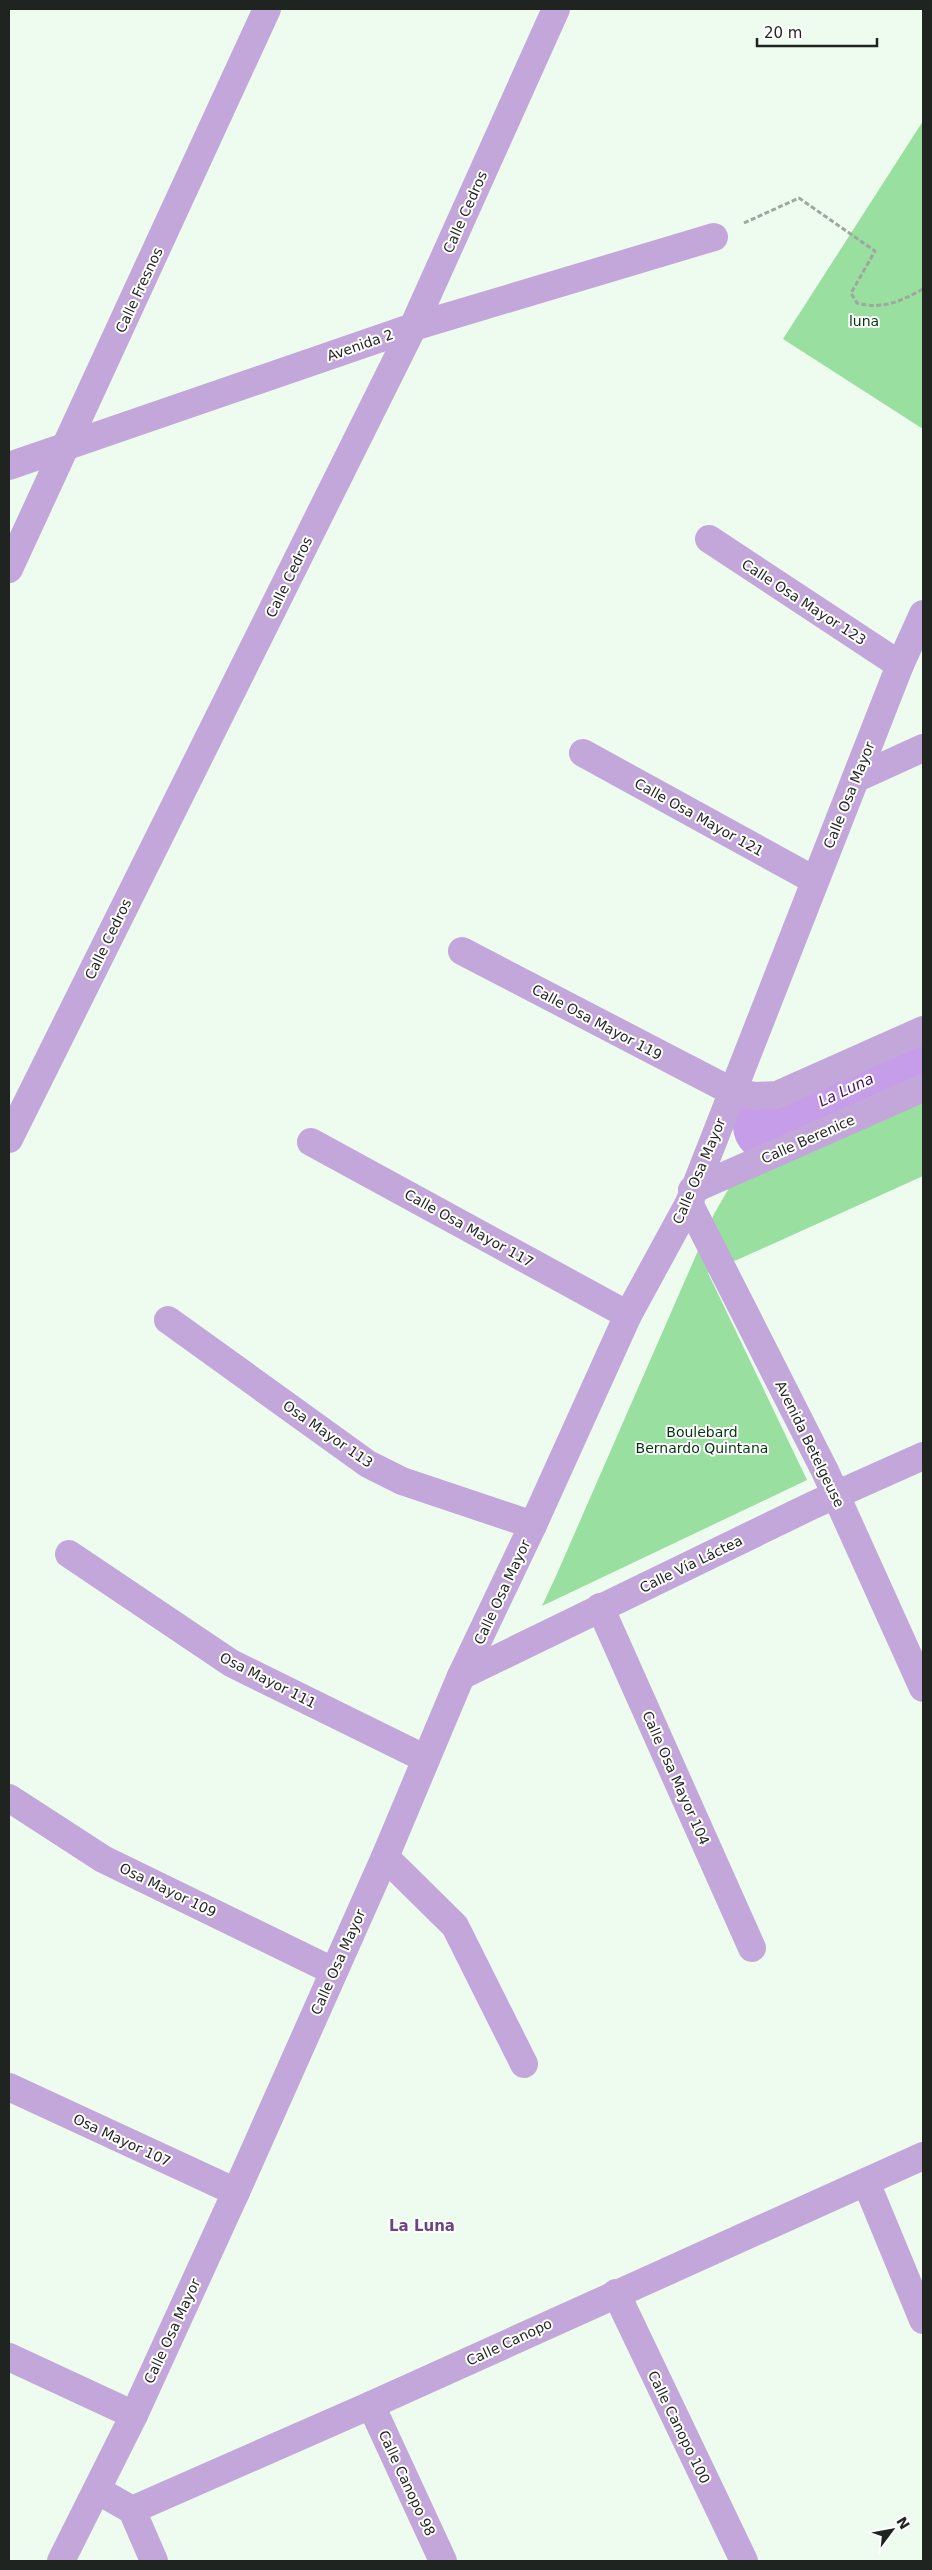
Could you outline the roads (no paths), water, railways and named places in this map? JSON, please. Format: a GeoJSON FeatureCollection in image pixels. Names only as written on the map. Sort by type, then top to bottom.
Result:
{"type":"FeatureCollection","features":[{"type":"Feature","properties":{"kind":"street","name":"Calle Fresnos"},"geometry":{"type":"LineString","coordinates":[[9,569],[267,9]]}},
{"type":"Feature","properties":{"kind":"street","name":"Calle Cedros"},"geometry":{"type":"LineString","coordinates":[[9,1139],[413,327],[556,9]]}},
{"type":"Feature","properties":{"kind":"street","name":"Avenida 2"},"geometry":{"type":"LineString","coordinates":[[9,466],[68,444],[413,327],[714,237]]}},
{"type":"Feature","properties":{"kind":"street","name":"Calle Osa Mayor 123"},"geometry":{"type":"LineString","coordinates":[[709,539],[900,665]]}},
{"type":"Feature","properties":{"kind":"street","name":"Calle Osa Mayor"},"geometry":{"type":"LineString","coordinates":[[61,2561],[134,2415],[236,2192],[385,1857],[462,1676],[534,1525],[628,1315],[690,1196],[733,1092],[814,880],[857,778],[900,665],[923,614]]}},
{"type":"Feature","properties":{"kind":"street"},"geometry":{"type":"LineString","coordinates":[[857,778],[923,748]]}},
{"type":"Feature","properties":{"kind":"street","name":"Calle Osa Mayor 121"},"geometry":{"type":"LineString","coordinates":[[583,753],[814,880]]}},
{"type":"Feature","properties":{"kind":"street","name":"Calle Osa Mayor 119"},"geometry":{"type":"LineString","coordinates":[[462,951],[733,1092]]}},
{"type":"Feature","properties":{"kind":"street"},"geometry":{"type":"LineString","coordinates":[[733,1092],[756,1096],[777,1096],[923,1030]]}},
{"type":"Feature","properties":{"kind":"street","name":"Calle Berenice"},"geometry":{"type":"LineString","coordinates":[[690,1196],[923,1088]]}},
{"type":"Feature","properties":{"kind":"street","name":"Calle Osa Mayor 117"},"geometry":{"type":"LineString","coordinates":[[311,1142],[628,1315]]}},
{"type":"Feature","properties":{"kind":"street","name":"Avenida Betelgeuse"},"geometry":{"type":"LineString","coordinates":[[690,1196],[836,1495],[923,1688]]}},
{"type":"Feature","properties":{"kind":"street","name":"Osa Mayor 113"},"geometry":{"type":"LineString","coordinates":[[168,1320],[368,1464],[402,1481],[534,1525]]}},
{"type":"Feature","properties":{"kind":"street","name":"Calle Vía Láctea"},"geometry":{"type":"LineString","coordinates":[[462,1676],[836,1495],[923,1456]]}},
{"type":"Feature","properties":{"kind":"street","name":"Osa Mayor 111"},"geometry":{"type":"LineString","coordinates":[[69,1554],[231,1664],[426,1759]]}},
{"type":"Feature","properties":{"kind":"street","name":"Calle Osa Mayor 104"},"geometry":{"type":"LineString","coordinates":[[600,1608],[752,1948]]}},
{"type":"Feature","properties":{"kind":"street","name":"Osa Mayor 109"},"geometry":{"type":"LineString","coordinates":[[9,1798],[104,1859],[334,1971]]}},
{"type":"Feature","properties":{"kind":"street"},"geometry":{"type":"LineString","coordinates":[[385,1857],[455,1926],[524,2064]]}},
{"type":"Feature","properties":{"kind":"street","name":"Osa Mayor 107"},"geometry":{"type":"LineString","coordinates":[[9,2087],[236,2192]]}},
{"type":"Feature","properties":{"kind":"street","name":"Calle Canopo"},"geometry":{"type":"LineString","coordinates":[[132,2510],[371,2405],[923,2156]]}},
{"type":"Feature","properties":{"kind":"street"},"geometry":{"type":"LineString","coordinates":[[866,2182],[923,2320]]}},
{"type":"Feature","properties":{"kind":"street","name":"Calle Canopo 100"},"geometry":{"type":"LineString","coordinates":[[616,2293],[744,2561]]}},
{"type":"Feature","properties":{"kind":"street"},"geometry":{"type":"LineString","coordinates":[[9,2357],[134,2415]]}},
{"type":"Feature","properties":{"kind":"street","name":"Calle Canopo 98"},"geometry":{"type":"LineString","coordinates":[[371,2405],[443,2561]]}},
{"type":"Feature","properties":{"kind":"street"},"geometry":{"type":"LineString","coordinates":[[97,2490],[132,2510],[154,2561]]}},
{"type":"Feature","properties":{"kind":"waterway","name":"La Luna"},"geometry":{"type":"LineString","coordinates":[[769,1126],[923,1055]]}},
{"type":"Feature","properties":{"kind":"district","name":"La Luna"},"geometry":{"type":"Point","coordinates":[422,2226]}},
{"type":"Feature","properties":{"kind":"park label","name":"luna"},"geometry":{"type":"Point","coordinates":[864,321]}},
{"type":"Feature","properties":{"kind":"park label","name":"Boulebard Bernardo Quintana"},"geometry":{"type":"Point","coordinates":[702,1440]}}]}
